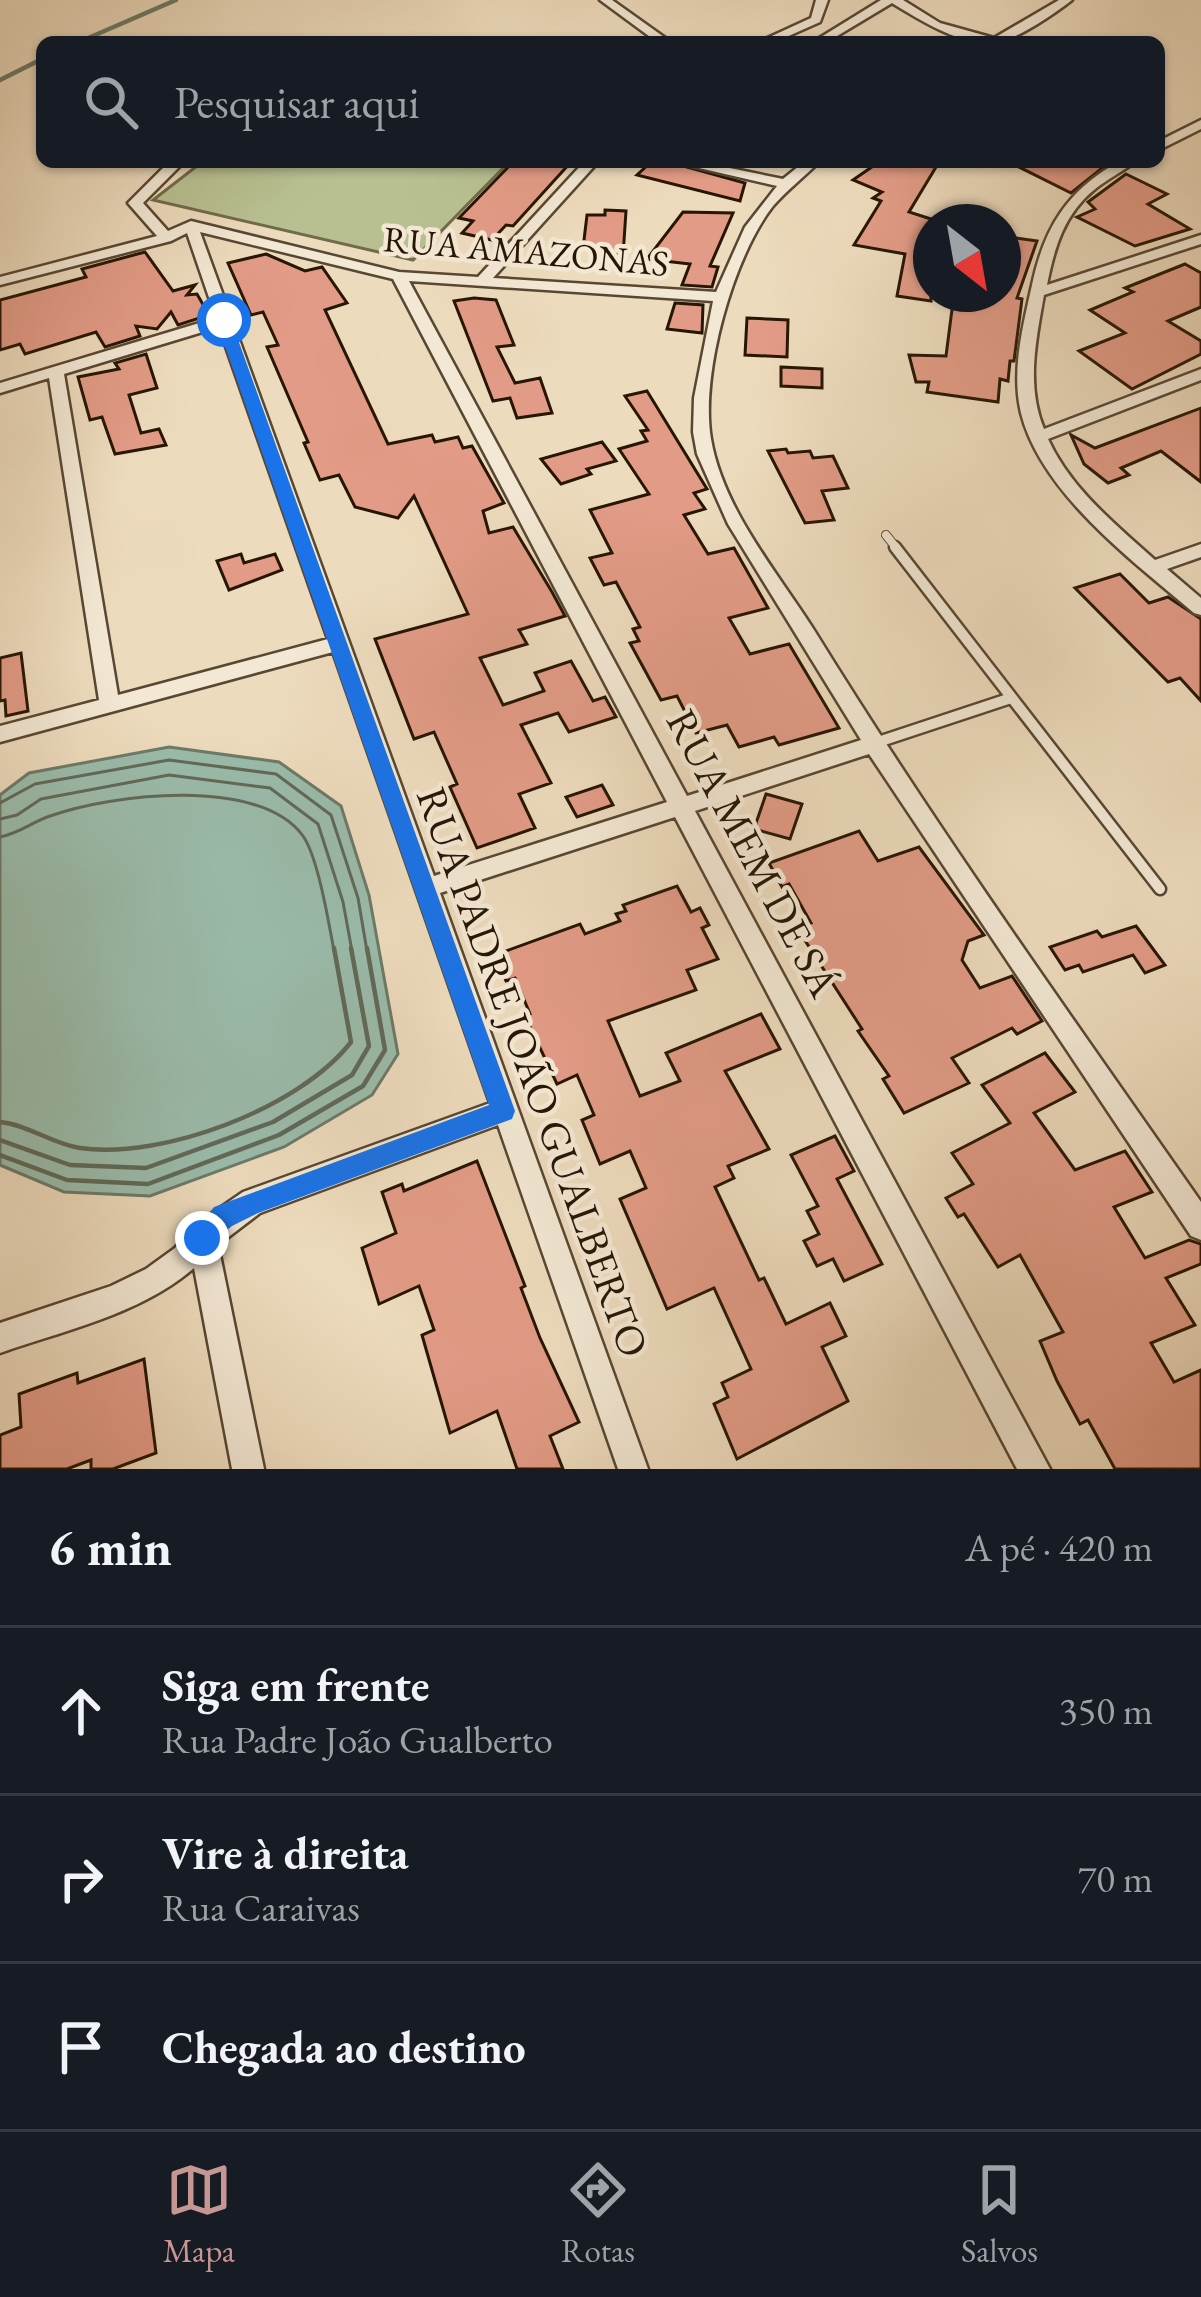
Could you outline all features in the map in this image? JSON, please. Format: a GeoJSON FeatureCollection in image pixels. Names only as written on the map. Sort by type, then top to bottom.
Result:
{"type":"FeatureCollection","features":[{"type":"Feature","properties":{"kind":"street"},"geometry":{"type":"LineString","coordinates":[[605,0],[656,36]]}},
{"type":"Feature","properties":{"kind":"street"},"geometry":{"type":"LineString","coordinates":[[780,36],[816,20],[822,0]]}},
{"type":"Feature","properties":{"kind":"street"},"geometry":{"type":"LineString","coordinates":[[829,36],[892,0],[936,25],[974,36]]}},
{"type":"Feature","properties":{"kind":"street"},"geometry":{"type":"LineString","coordinates":[[1005,36],[1067,0]]}},
{"type":"Feature","properties":{"kind":"street"},"geometry":{"type":"LineString","coordinates":[[1165,143],[1201,124]]}},
{"type":"Feature","properties":{"kind":"street"},"geometry":{"type":"LineString","coordinates":[[1186,132],[1201,138]]}},
{"type":"Feature","properties":{"kind":"street"},"geometry":{"type":"LineString","coordinates":[[166,238],[135,203],[172,168]]}},
{"type":"Feature","properties":{"kind":"street"},"geometry":{"type":"LineString","coordinates":[[482,281],[586,168]]}},
{"type":"Feature","properties":{"kind":"street"},"geometry":{"type":"LineString","coordinates":[[709,168],[783,183]]}},
{"type":"Feature","properties":{"kind":"street"},"geometry":{"type":"LineString","coordinates":[[804,168],[783,183],[737,251],[717,298],[701,398],[706,454],[737,518],[872,745],[1201,1226]]}},
{"type":"Feature","properties":{"kind":"street"},"geometry":{"type":"LineString","coordinates":[[1117,168],[1081,189],[1066,205],[1044,259],[1025,384],[1038,437],[1085,502],[1201,608]]}},
{"type":"Feature","properties":{"kind":"street"},"geometry":{"type":"LineString","coordinates":[[0,281],[166,238],[191,225]]}},
{"type":"Feature","properties":{"kind":"street","name":"RUA AMAZONAS"},"geometry":{"type":"LineString","coordinates":[[191,225],[399,276],[717,298]]}},
{"type":"Feature","properties":{"kind":"street","name":"RUA PADRE JOÃO GUALBERTO"},"geometry":{"type":"LineString","coordinates":[[191,225],[633,1469]]}},
{"type":"Feature","properties":{"kind":"street"},"geometry":{"type":"LineString","coordinates":[[1037,293],[1201,239]]}},
{"type":"Feature","properties":{"kind":"street","name":"RUA MEM DE SÁ"},"geometry":{"type":"LineString","coordinates":[[399,276],[1034,1469]]}},
{"type":"Feature","properties":{"kind":"street"},"geometry":{"type":"LineString","coordinates":[[0,388],[224,320]]}},
{"type":"Feature","properties":{"kind":"street"},"geometry":{"type":"LineString","coordinates":[[56,374],[110,706]]}},
{"type":"Feature","properties":{"kind":"street"},"geometry":{"type":"LineString","coordinates":[[1038,437],[1201,374]]}},
{"type":"Feature","properties":{"kind":"street"},"geometry":{"type":"LineString","coordinates":[[1154,567],[1201,550]]}},
{"type":"Feature","properties":{"kind":"street"},"geometry":{"type":"LineString","coordinates":[[0,734],[338,644]]}},
{"type":"Feature","properties":{"kind":"street"},"geometry":{"type":"LineString","coordinates":[[427,888],[872,745]]}},
{"type":"Feature","properties":{"kind":"street"},"geometry":{"type":"LineString","coordinates":[[0,1338],[150,1281],[175,1266],[223,1216],[253,1202],[503,1111]]}},
{"type":"Feature","properties":{"kind":"street"},"geometry":{"type":"LineString","coordinates":[[202,1238],[248,1469]]}},
{"type":"Feature","properties":{"kind":"lane"},"geometry":{"type":"LineString","coordinates":[[886,535],[1160,889]]}},
{"type":"Feature","properties":{"kind":"lane"},"geometry":{"type":"LineString","coordinates":[[872,745],[1011,698]]}},
{"type":"Feature","properties":{"kind":"shaded area"},"geometry":{"type":"Polygon","coordinates":[[[194,168],[503,168],[413,260],[153,200],[194,168]]]}},
{"type":"Feature","properties":{"kind":"water"},"geometry":{"type":"Polygon","coordinates":[[[169,747],[279,762],[341,806],[369,895],[398,1054],[372,1095],[284,1147],[150,1196],[64,1192],[0,1165],[0,795],[29,773],[169,747]]]}},
{"type":"Feature","properties":{"kind":"building"},"geometry":{"type":"Polygon","coordinates":[[[507,168],[566,168],[513,226],[506,225],[492,240],[462,233],[473,221],[459,218],[507,168]]]}},
{"type":"Feature","properties":{"kind":"building"},"geometry":{"type":"Polygon","coordinates":[[[645,168],[691,168],[745,183],[740,201],[637,175],[645,168]]]}},
{"type":"Feature","properties":{"kind":"building"},"geometry":{"type":"Polygon","coordinates":[[[870,168],[935,168],[909,212],[913,213],[913,298],[897,296],[905,254],[854,245],[881,201],[873,198],[882,192],[853,180],[870,168]]]}},
{"type":"Feature","properties":{"kind":"building"},"geometry":{"type":"Polygon","coordinates":[[[1021,168],[1102,168],[1071,193],[1021,168]]]}},
{"type":"Feature","properties":{"kind":"building"},"geometry":{"type":"Polygon","coordinates":[[[1126,174],[1167,194],[1148,204],[1190,229],[1135,246],[1077,217],[1095,209],[1088,202],[1126,174]]]}},
{"type":"Feature","properties":{"kind":"building"},"geometry":{"type":"Polygon","coordinates":[[[605,210],[626,211],[623,256],[594,252],[584,240],[587,215],[605,215],[605,210]]]}},
{"type":"Feature","properties":{"kind":"building"},"geometry":{"type":"Polygon","coordinates":[[[683,212],[733,213],[710,266],[718,267],[712,287],[682,285],[690,264],[647,259],[683,212]]]}},
{"type":"Feature","properties":{"kind":"building"},"geometry":{"type":"Polygon","coordinates":[[[1021,239],[1037,241],[1021,287],[1021,239]]]}},
{"type":"Feature","properties":{"kind":"building"},"geometry":{"type":"Polygon","coordinates":[[[145,252],[173,291],[195,285],[187,295],[197,294],[209,315],[178,325],[171,312],[157,329],[136,326],[140,336],[105,347],[96,332],[25,354],[20,344],[0,350],[0,300],[86,277],[82,269],[145,252]]]}},
{"type":"Feature","properties":{"kind":"building"},"geometry":{"type":"Polygon","coordinates":[[[266,254],[305,271],[322,267],[347,303],[325,310],[388,444],[432,435],[435,442],[458,437],[463,448],[472,446],[504,503],[483,511],[489,533],[513,527],[565,616],[519,630],[527,644],[480,658],[503,705],[544,691],[535,673],[571,661],[593,701],[605,697],[616,717],[569,732],[558,713],[521,725],[551,783],[519,794],[535,828],[477,848],[450,787],[457,784],[434,732],[414,739],[375,639],[468,614],[414,496],[398,518],[355,507],[339,475],[320,480],[267,347],[278,345],[263,312],[251,315],[228,263],[266,254]]]}},
{"type":"Feature","properties":{"kind":"building"},"geometry":{"type":"Polygon","coordinates":[[[1185,264],[1201,273],[1201,307],[1168,321],[1201,341],[1201,354],[1132,389],[1079,351],[1125,333],[1090,310],[1133,292],[1125,288],[1185,264]]]}},
{"type":"Feature","properties":{"kind":"building"},"geometry":{"type":"Polygon","coordinates":[[[496,300],[514,345],[497,347],[515,383],[540,378],[552,413],[517,418],[510,398],[493,401],[454,301],[496,300]]]}},
{"type":"Feature","properties":{"kind":"building"},"geometry":{"type":"Polygon","coordinates":[[[675,303],[703,305],[702,333],[667,329],[675,303]]]}},
{"type":"Feature","properties":{"kind":"building"},"geometry":{"type":"Polygon","coordinates":[[[952,312],[1020,312],[1014,361],[1010,361],[1008,381],[1000,379],[998,402],[927,392],[929,382],[916,382],[909,355],[946,356],[952,312]]]}},
{"type":"Feature","properties":{"kind":"building"},"geometry":{"type":"Polygon","coordinates":[[[747,318],[788,320],[787,357],[745,355],[747,318]]]}},
{"type":"Feature","properties":{"kind":"building"},"geometry":{"type":"Polygon","coordinates":[[[146,354],[157,388],[129,395],[141,433],[159,429],[166,445],[115,454],[102,417],[90,420],[78,377],[119,369],[115,363],[146,354]]]}},
{"type":"Feature","properties":{"kind":"building"},"geometry":{"type":"Polygon","coordinates":[[[781,367],[822,369],[822,388],[781,386],[781,367]]]}},
{"type":"Feature","properties":{"kind":"building"},"geometry":{"type":"Polygon","coordinates":[[[647,391],[707,489],[694,493],[705,509],[684,515],[708,554],[734,548],[768,608],[729,618],[750,654],[789,644],[839,728],[779,745],[774,737],[739,747],[727,725],[696,733],[677,696],[661,700],[630,643],[639,641],[633,629],[640,627],[616,582],[604,585],[590,558],[612,553],[590,510],[649,494],[619,449],[647,441],[641,431],[648,430],[625,396],[647,391]]]}},
{"type":"Feature","properties":{"kind":"building"},"geometry":{"type":"Polygon","coordinates":[[[1201,408],[1201,482],[1161,451],[1121,468],[1129,475],[1108,483],[1084,464],[1071,435],[1095,448],[1201,408]]]}},
{"type":"Feature","properties":{"kind":"building"},"geometry":{"type":"Polygon","coordinates":[[[602,442],[616,461],[587,469],[591,474],[561,484],[541,459],[602,442]]]}},
{"type":"Feature","properties":{"kind":"building"},"geometry":{"type":"Polygon","coordinates":[[[786,449],[788,453],[810,451],[813,458],[833,456],[848,488],[822,491],[834,520],[805,523],[768,451],[786,449]]]}},
{"type":"Feature","properties":{"kind":"building"},"geometry":{"type":"Polygon","coordinates":[[[241,554],[244,563],[275,554],[282,570],[229,590],[217,561],[241,554]]]}},
{"type":"Feature","properties":{"kind":"building"},"geometry":{"type":"Polygon","coordinates":[[[1120,574],[1149,603],[1168,597],[1201,619],[1201,701],[1180,678],[1168,682],[1075,588],[1120,574]]]}},
{"type":"Feature","properties":{"kind":"building"},"geometry":{"type":"Polygon","coordinates":[[[21,653],[28,711],[6,716],[5,700],[0,701],[0,658],[21,653]]]}},
{"type":"Feature","properties":{"kind":"building"},"geometry":{"type":"Polygon","coordinates":[[[602,785],[613,805],[577,817],[566,797],[602,785]]]}},
{"type":"Feature","properties":{"kind":"building"},"geometry":{"type":"Polygon","coordinates":[[[766,794],[802,804],[790,839],[754,829],[766,794]]]}},
{"type":"Feature","properties":{"kind":"building"},"geometry":{"type":"Polygon","coordinates":[[[859,831],[878,861],[919,847],[984,935],[968,941],[962,960],[980,988],[1012,976],[1042,1021],[1017,1034],[1012,1028],[952,1058],[969,1083],[904,1113],[883,1079],[889,1076],[858,1031],[862,1029],[797,928],[811,923],[789,884],[782,887],[769,863],[859,831]]]}},
{"type":"Feature","properties":{"kind":"building"},"geometry":{"type":"Polygon","coordinates":[[[677,886],[691,912],[700,908],[709,925],[702,928],[718,959],[687,970],[696,990],[608,1021],[640,1096],[680,1081],[666,1053],[761,1014],[780,1049],[725,1071],[769,1149],[728,1166],[734,1178],[715,1187],[759,1280],[764,1278],[786,1324],[830,1303],[846,1336],[822,1347],[848,1401],[737,1459],[714,1404],[728,1397],[722,1383],[751,1369],[714,1288],[667,1309],[620,1199],[646,1188],[630,1151],[600,1164],[582,1120],[594,1115],[577,1075],[557,1084],[525,1016],[530,1014],[515,978],[506,981],[495,955],[580,924],[585,934],[620,921],[616,914],[626,911],[623,905],[677,886]]]}},
{"type":"Feature","properties":{"kind":"building"},"geometry":{"type":"Polygon","coordinates":[[[1136,926],[1165,965],[1145,973],[1133,955],[1083,972],[1079,965],[1065,970],[1050,947],[1097,931],[1102,937],[1136,926]]]}},
{"type":"Feature","properties":{"kind":"building"},"geometry":{"type":"Polygon","coordinates":[[[1045,1053],[1075,1092],[1034,1113],[1075,1170],[1125,1151],[1152,1192],[1114,1207],[1145,1258],[1189,1240],[1201,1244],[1201,1264],[1166,1278],[1195,1325],[1151,1343],[1174,1382],[1201,1370],[1201,1469],[1115,1469],[1088,1420],[1080,1424],[1057,1381],[1040,1341],[1063,1332],[1020,1255],[998,1267],[964,1214],[958,1217],[946,1198],[973,1184],[952,1153],[1010,1123],[982,1085],[1045,1053]]]}},
{"type":"Feature","properties":{"kind":"building"},"geometry":{"type":"Polygon","coordinates":[[[835,1136],[854,1171],[837,1179],[882,1264],[844,1281],[833,1259],[817,1266],[804,1241],[819,1234],[807,1211],[818,1206],[791,1155],[835,1136]]]}},
{"type":"Feature","properties":{"kind":"building"},"geometry":{"type":"Polygon","coordinates":[[[477,1161],[540,1338],[579,1422],[550,1436],[563,1469],[517,1469],[497,1411],[450,1433],[422,1335],[434,1330],[419,1286],[379,1304],[362,1248],[396,1233],[382,1192],[402,1184],[404,1191],[477,1161]]]}},
{"type":"Feature","properties":{"kind":"building"},"geometry":{"type":"Polygon","coordinates":[[[144,1359],[156,1453],[113,1469],[91,1469],[91,1460],[67,1469],[0,1469],[0,1435],[21,1427],[19,1394],[77,1373],[78,1383],[144,1359]]]}},
{"type":"Feature","properties":{"kind":"waterway"},"geometry":{"type":"LineString","coordinates":[[93,36],[176,0]]}},
{"type":"Feature","properties":{"kind":"waterway"},"geometry":{"type":"LineString","coordinates":[[0,80],[36,62]]}},
{"type":"Feature","properties":{"kind":"route"},"geometry":{"type":"LineString","coordinates":[[202,1238],[223,1216],[253,1202],[503,1111],[224,320]]}}]}
